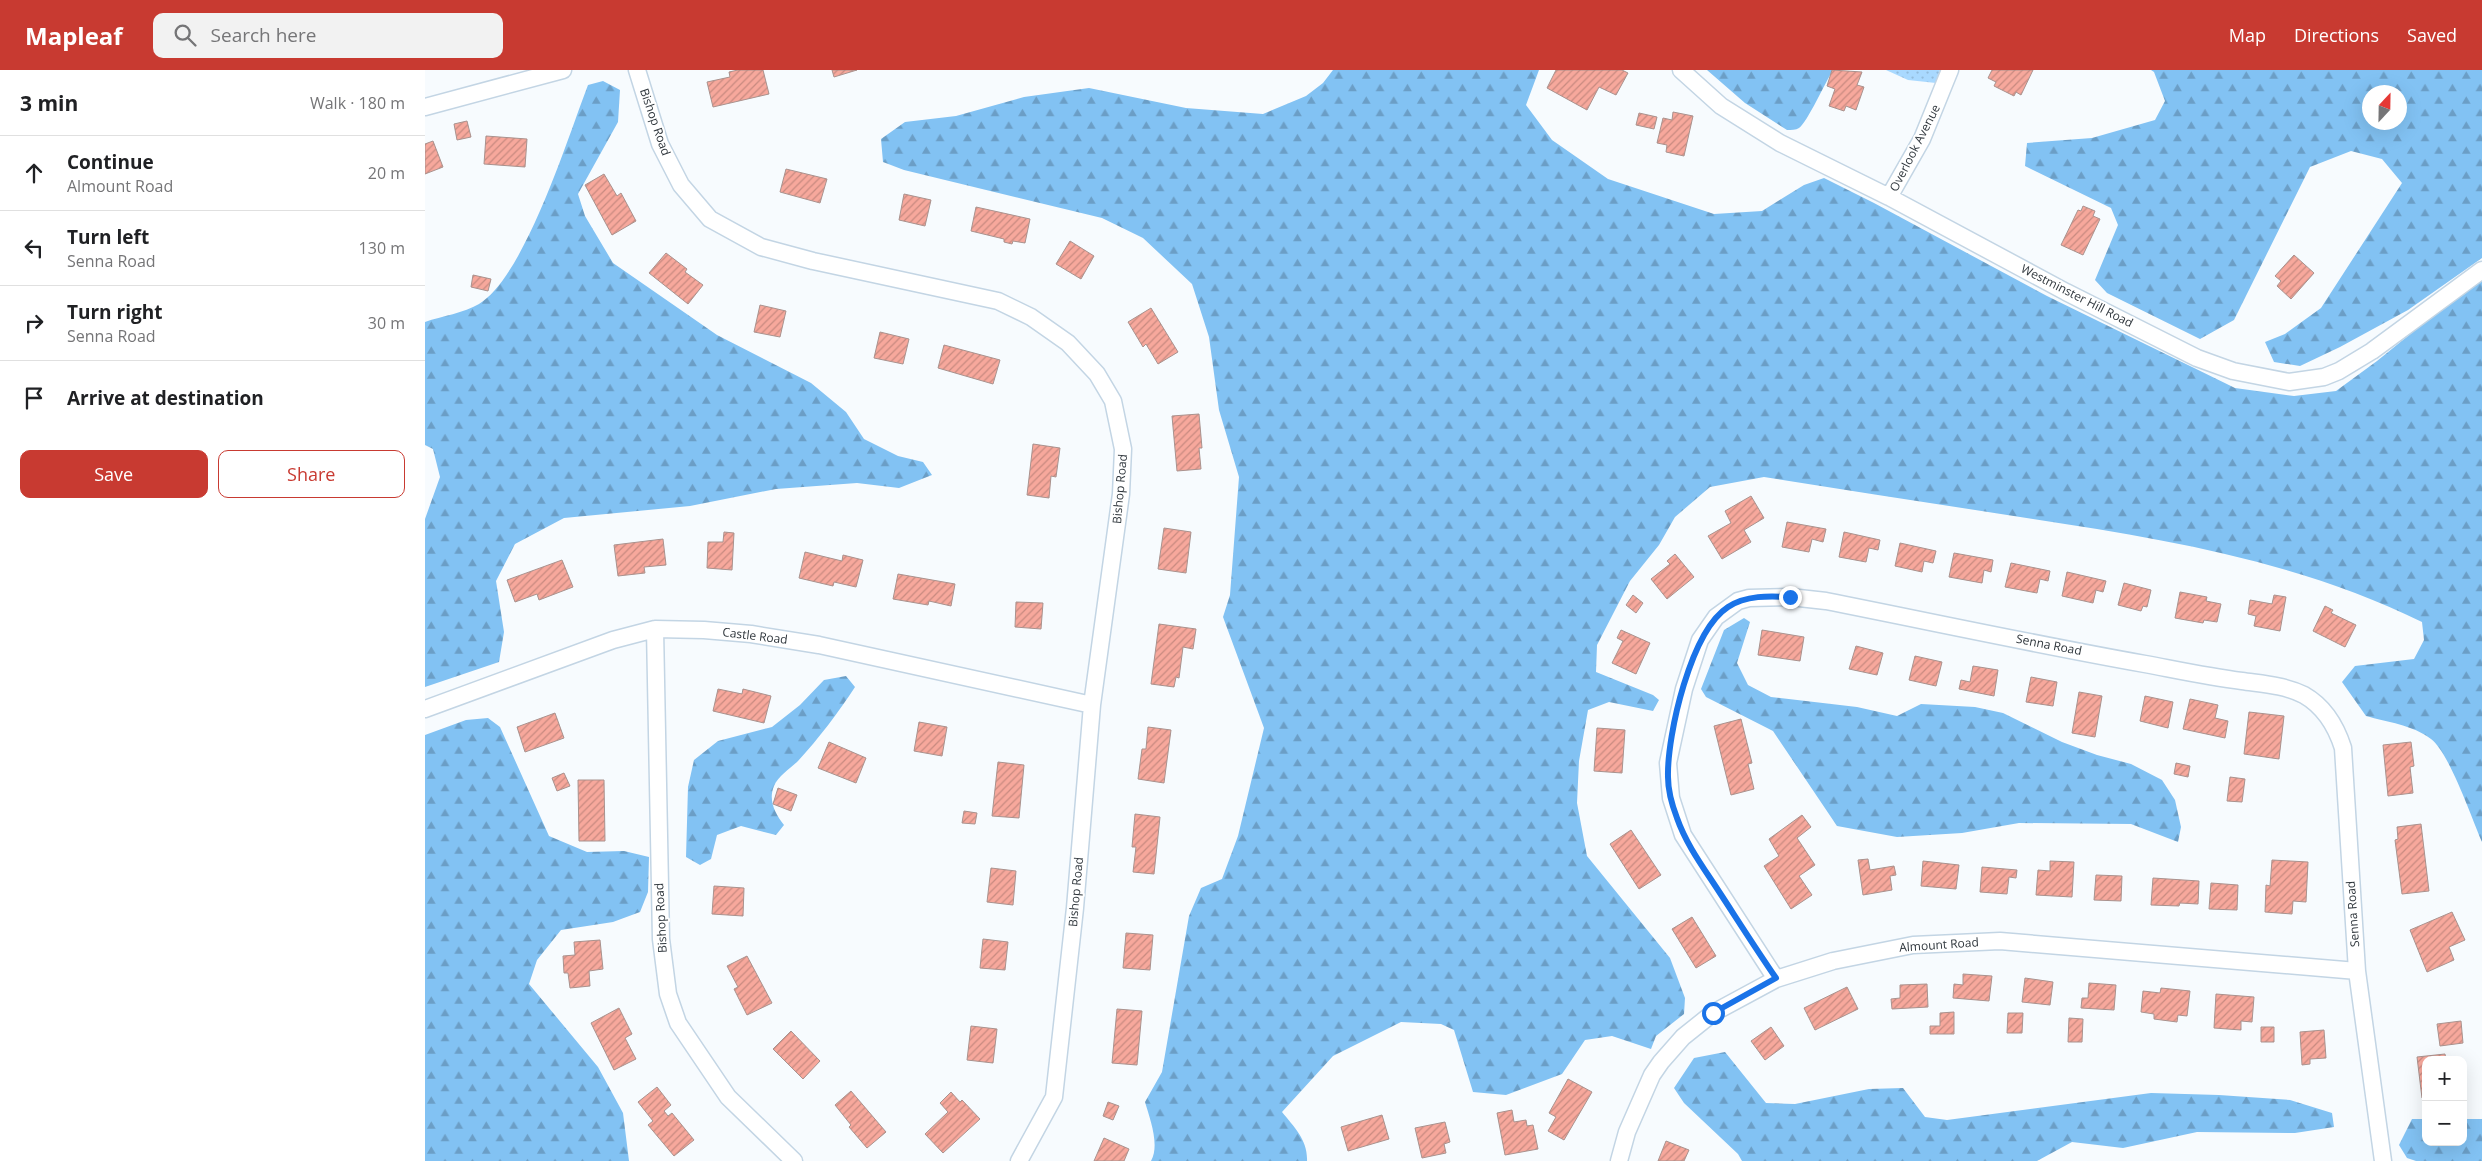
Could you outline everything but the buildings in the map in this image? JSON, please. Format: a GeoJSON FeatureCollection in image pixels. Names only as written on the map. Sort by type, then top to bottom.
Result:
{"type":"FeatureCollection","features":[{"type":"Feature","properties":{"kind":"street"},"geometry":{"type":"LineString","coordinates":[[425,107],[563,70]]}},
{"type":"Feature","properties":{"kind":"street","name":"Bishop Road"},"geometry":{"type":"LineString","coordinates":[[637,70],[660,144],[681,185],[710,219],[761,247],[813,261],[998,301],[1031,317],[1068,343],[1097,374],[1113,401],[1123,449],[1121,494],[1092,705],[1075,908],[1054,1096],[1019,1161]]}},
{"type":"Feature","properties":{"kind":"street","name":"Westminster Hill Road"},"geometry":{"type":"LineString","coordinates":[[1681,70],[1715,101],[1757,129],[2066,292],[2197,358],[2233,371],[2289,382],[2324,377],[2355,362],[2482,270]]}},
{"type":"Feature","properties":{"kind":"street","name":"Overlook Avenue"},"geometry":{"type":"LineString","coordinates":[[1889,197],[1922,138],[1950,70]]}},
{"type":"Feature","properties":{"kind":"street","name":"Senna Road"},"geometry":{"type":"LineString","coordinates":[[1776,978],[1691,849],[1676,817],[1668,780],[1668,763],[1678,709],[1700,640],[1708,627],[1727,608],[1747,599],[1773,596],[1826,601],[2142,664],[2243,681],[2260,682],[2289,689],[2314,702],[2323,710],[2338,732],[2343,748],[2357,971],[2383,1161]]}},
{"type":"Feature","properties":{"kind":"street","name":"Bishop Road"},"geometry":{"type":"LineString","coordinates":[[655,630],[660,930],[668,994],[678,1023],[728,1097],[794,1161]]}},
{"type":"Feature","properties":{"kind":"street","name":"Castle Road"},"geometry":{"type":"LineString","coordinates":[[425,709],[604,644],[655,630],[703,630],[751,634],[819,645],[1092,705]]}},
{"type":"Feature","properties":{"kind":"street","name":"Almount Road"},"geometry":{"type":"LineString","coordinates":[[1619,1161],[1627,1132],[1645,1090],[1671,1049],[1695,1026],[1713,1013],[1776,978],[1833,961],[1887,949],[1939,943],[2001,941],[2357,971]]}},
{"type":"Feature","properties":{"kind":"shaded area"},"geometry":{"type":"Polygon","coordinates":[[[1886,70],[1940,70],[1936,83],[1908,80],[1886,70]]]}},
{"type":"Feature","properties":{"kind":"green space"},"geometry":{"type":"Polygon","coordinates":[[[1333,70],[1539,70],[1526,105],[1552,140],[1608,179],[1714,214],[1762,211],[1804,185],[1824,178],[2047,296],[2235,388],[2294,396],[2336,391],[2377,361],[2456,297],[2482,281],[2482,842],[2452,771],[2438,746],[2431,739],[2416,730],[2366,716],[2342,682],[2355,666],[2414,659],[2424,640],[2422,622],[2376,601],[2329,583],[2281,568],[2132,535],[1764,477],[1710,487],[1675,517],[1659,545],[1630,581],[1597,645],[1596,672],[1653,695],[1659,700],[1653,711],[1609,702],[1588,710],[1579,761],[1577,803],[1587,856],[1670,958],[1685,998],[1684,1014],[1656,1036],[1651,1049],[1612,1036],[1585,1040],[1562,1074],[1506,1095],[1473,1092],[1454,1030],[1441,1024],[1401,1022],[1333,1056],[1282,1112],[1303,1140],[1307,1161],[1151,1161],[1155,1147],[1145,1102],[1162,1072],[1189,916],[1201,888],[1222,879],[1238,836],[1264,728],[1223,617],[1230,595],[1239,477],[1219,410],[1209,337],[1192,284],[1143,238],[1102,218],[904,170],[883,162],[881,139],[905,122],[956,116],[1024,97],[1089,88],[1186,108],[1263,114],[1306,96],[1323,83],[1333,70]]]}},
{"type":"Feature","properties":{"kind":"green space"},"geometry":{"type":"Polygon","coordinates":[[[1707,70],[1833,70],[1802,125],[1796,129],[1787,130],[1745,103],[1707,70]]]}},
{"type":"Feature","properties":{"kind":"green space"},"geometry":{"type":"Polygon","coordinates":[[[2151,70],[2482,70],[2482,258],[2408,310],[2340,347],[2300,366],[2274,362],[2265,342],[2285,334],[2321,308],[2402,183],[2382,159],[2351,151],[2310,167],[2234,320],[2200,339],[2107,293],[2095,280],[2118,225],[2111,208],[2025,166],[2027,143],[2092,138],[2155,120],[2165,101],[2154,72],[2151,70]]]}},
{"type":"Feature","properties":{"kind":"green space"},"geometry":{"type":"Polygon","coordinates":[[[603,81],[620,90],[618,122],[578,194],[585,216],[613,263],[717,335],[811,383],[846,412],[864,439],[898,456],[923,462],[932,475],[899,488],[857,483],[776,489],[690,506],[564,518],[515,544],[496,581],[504,632],[499,662],[425,687],[425,519],[440,477],[433,449],[425,445],[425,322],[473,307],[496,289],[513,265],[543,204],[588,85],[603,81]]]}},
{"type":"Feature","properties":{"kind":"green space"},"geometry":{"type":"Polygon","coordinates":[[[1744,618],[1750,622],[1737,663],[1748,685],[1771,697],[1857,707],[1897,716],[1921,704],[1975,707],[2003,713],[2062,742],[2097,755],[2131,764],[2162,780],[2175,800],[2181,827],[2178,842],[2131,824],[2019,823],[1962,833],[1897,837],[1837,826],[1773,731],[1706,697],[1701,689],[1724,630],[1744,618]]]}},
{"type":"Feature","properties":{"kind":"green space"},"geometry":{"type":"Polygon","coordinates":[[[846,676],[855,687],[813,743],[774,786],[772,791],[773,807],[784,825],[776,835],[741,826],[717,835],[711,859],[700,865],[686,857],[688,787],[694,760],[718,741],[772,727],[800,705],[824,680],[846,676]]]}},
{"type":"Feature","properties":{"kind":"green space"},"geometry":{"type":"Polygon","coordinates":[[[488,718],[500,727],[549,836],[587,852],[624,851],[649,857],[648,892],[640,912],[613,922],[561,930],[537,960],[529,984],[598,1067],[623,1113],[629,1161],[425,1161],[425,735],[466,720],[488,718]]]}},
{"type":"Feature","properties":{"kind":"green space"},"geometry":{"type":"Polygon","coordinates":[[[1725,1052],[1766,1103],[1795,1104],[1869,1089],[1903,1088],[1925,1117],[1947,1120],[2151,1093],[2219,1095],[2290,1100],[2332,1113],[2334,1127],[2295,1133],[2197,1132],[2123,1148],[2072,1142],[2037,1161],[1742,1161],[1738,1154],[1684,1103],[1674,1088],[1694,1058],[1725,1052]]]}},
{"type":"Feature","properties":{"kind":"green space"},"geometry":{"type":"Polygon","coordinates":[[[2412,1119],[2422,1119],[2422,1146],[2467,1146],[2467,1119],[2482,1119],[2482,1161],[2416,1161],[2407,1158],[2399,1145],[2412,1119]]]}},
{"type":"Feature","properties":{"kind":"route"},"geometry":{"type":"LineString","coordinates":[[1713,1013],[1776,978],[1683,835],[1676,817],[1668,780],[1668,763],[1673,730],[1683,689],[1700,640],[1716,616],[1738,601],[1773,596],[1790,597]]}}]}
